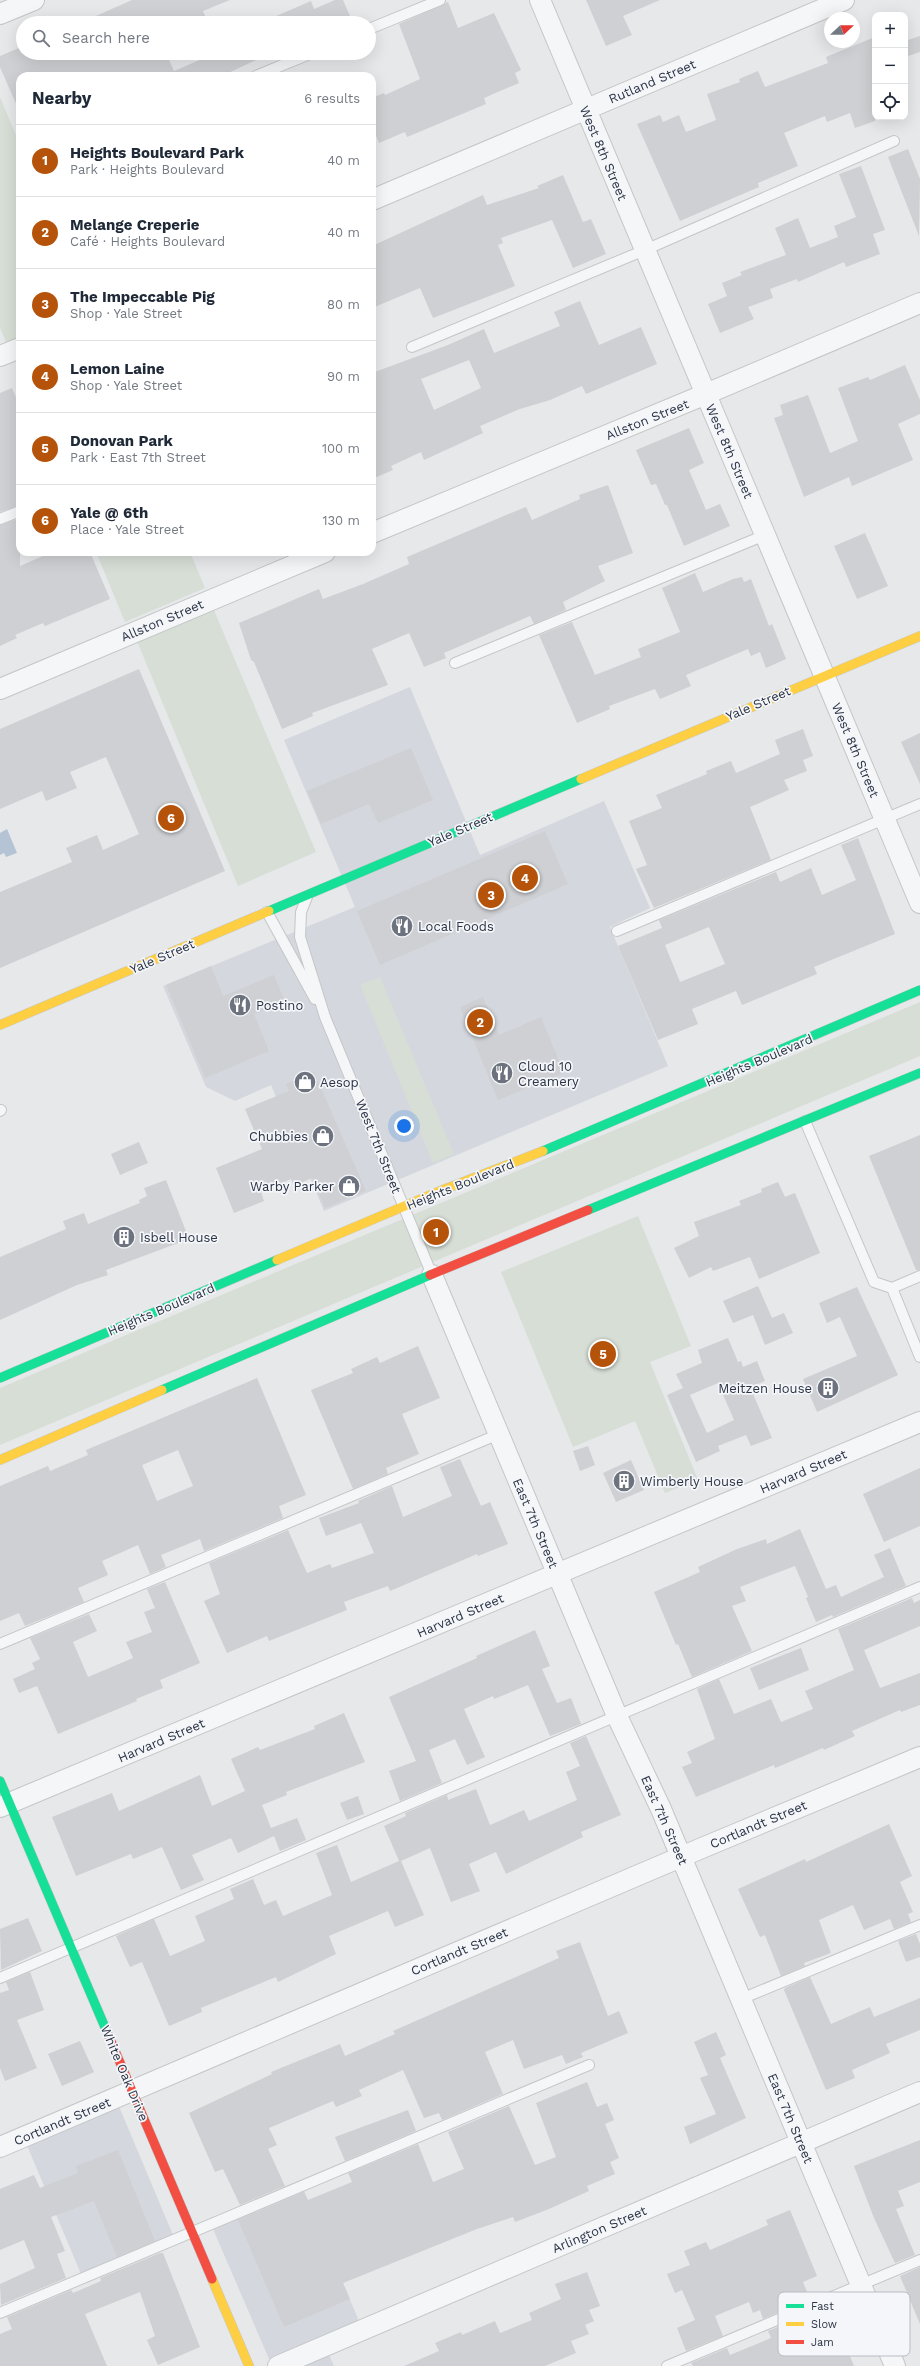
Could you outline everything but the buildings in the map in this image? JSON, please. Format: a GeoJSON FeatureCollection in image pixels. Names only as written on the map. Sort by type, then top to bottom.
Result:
{"type":"FeatureCollection","features":[{"type":"Feature","properties":{"kind":"main road","name":"Yale Street"},"geometry":{"type":"LineString","coordinates":[[0,1024],[824,675],[920,636]]}},
{"type":"Feature","properties":{"kind":"main road","name":"Heights Boulevard"},"geometry":{"type":"LineString","coordinates":[[0,1378],[404,1207],[714,1079],[920,990]]}},
{"type":"Feature","properties":{"kind":"main road"},"geometry":{"type":"LineString","coordinates":[[0,1460],[432,1275],[920,1073]]}},
{"type":"Feature","properties":{"kind":"main road","name":"White Oak Drive"},"geometry":{"type":"LineString","coordinates":[[0,1781],[5,1805],[72,1948],[249,2366]]}},
{"type":"Feature","properties":{"kind":"street"},"geometry":{"type":"LineString","coordinates":[[0,14],[34,0]]}},
{"type":"Feature","properties":{"kind":"street","name":"West 8th Street"},"geometry":{"type":"LineString","coordinates":[[540,0],[920,902]]}},
{"type":"Feature","properties":{"kind":"street","name":"Rutland Street"},"geometry":{"type":"LineString","coordinates":[[376,198],[844,0]]}},
{"type":"Feature","properties":{"kind":"street","name":"Allston Street"},"geometry":{"type":"LineString","coordinates":[[376,531],[920,303]]}},
{"type":"Feature","properties":{"kind":"street"},"geometry":{"type":"LineString","coordinates":[[0,356],[16,350]]}},
{"type":"Feature","properties":{"kind":"street","name":"Allston Street"},"geometry":{"type":"LineString","coordinates":[[0,689],[316,556]]}},
{"type":"Feature","properties":{"kind":"street","name":"East 7th Street"},"geometry":{"type":"LineString","coordinates":[[432,1275],[617,1716],[661,1809],[681,1856],[864,2292]]}},
{"type":"Feature","properties":{"kind":"street","name":"Harvard Street"},"geometry":{"type":"LineString","coordinates":[[5,1805],[920,1422]]}},
{"type":"Feature","properties":{"kind":"street","name":"Cortlandt Street"},"geometry":{"type":"LineString","coordinates":[[0,2147],[681,1856],[920,1757]]}},
{"type":"Feature","properties":{"kind":"street","name":"Arlington Street"},"geometry":{"type":"LineString","coordinates":[[278,2366],[920,2092]]}},
{"type":"Feature","properties":{"kind":"street","name":"East 7th Street"},"geometry":{"type":"LineString","coordinates":[[891,2356],[895,2366]]}},
{"type":"Feature","properties":{"kind":"lane"},"geometry":{"type":"LineString","coordinates":[[376,27],[440,0]]}},
{"type":"Feature","properties":{"kind":"lane"},"geometry":{"type":"LineString","coordinates":[[266,72],[295,60]]}},
{"type":"Feature","properties":{"kind":"lane"},"geometry":{"type":"LineString","coordinates":[[412,347],[645,250],[894,141]]}},
{"type":"Feature","properties":{"kind":"lane"},"geometry":{"type":"LineString","coordinates":[[0,519],[16,513]]}},
{"type":"Feature","properties":{"kind":"lane"},"geometry":{"type":"LineString","coordinates":[[455,663],[765,535]]}},
{"type":"Feature","properties":{"kind":"lane"},"geometry":{"type":"LineString","coordinates":[[617,931],[920,804]]}},
{"type":"Feature","properties":{"kind":"lane","name":"West 7th Street"},"geometry":{"type":"LineString","coordinates":[[308,894],[301,912],[300,937],[325,1016],[432,1275]]}},
{"type":"Feature","properties":{"kind":"lane","name":"West 7th Street"},"geometry":{"type":"LineString","coordinates":[[267,912],[325,1016]]}},
{"type":"Feature","properties":{"kind":"lane"},"geometry":{"type":"LineString","coordinates":[[805,1121],[874,1282],[892,1288],[920,1276]]}},
{"type":"Feature","properties":{"kind":"lane"},"geometry":{"type":"LineString","coordinates":[[892,1288],[920,1357]]}},
{"type":"Feature","properties":{"kind":"lane"},"geometry":{"type":"LineString","coordinates":[[0,1644],[499,1434]]}},
{"type":"Feature","properties":{"kind":"lane"},"geometry":{"type":"LineString","coordinates":[[0,1978],[920,1586]]}},
{"type":"Feature","properties":{"kind":"lane"},"geometry":{"type":"LineString","coordinates":[[741,1999],[920,1925]]}},
{"type":"Feature","properties":{"kind":"lane"},"geometry":{"type":"LineString","coordinates":[[0,2313],[589,2065]]}},
{"type":"Feature","properties":{"kind":"lane"},"geometry":{"type":"LineString","coordinates":[[846,2292],[920,2260]]}},
{"type":"Feature","properties":{"kind":"lane"},"geometry":{"type":"LineString","coordinates":[[667,2366],[778,2320]]}},
{"type":"Feature","properties":{"kind":"shaded area"},"geometry":{"type":"Polygon","coordinates":[[[0,97],[16,135],[16,338],[6,342],[0,328],[0,97]]]}},
{"type":"Feature","properties":{"kind":"shaded area"},"geometry":{"type":"Polygon","coordinates":[[[98,556],[192,556],[205,588],[125,622],[98,556]]]}},
{"type":"Feature","properties":{"kind":"shaded area"},"geometry":{"type":"Polygon","coordinates":[[[213,608],[316,852],[238,886],[137,641],[213,608]]]}},
{"type":"Feature","properties":{"kind":"shaded area"},"geometry":{"type":"Polygon","coordinates":[[[410,687],[480,855],[604,801],[650,908],[610,927],[668,1066],[324,1211],[271,1085],[235,1101],[206,1087],[163,986],[355,907],[284,740],[410,687]]]}},
{"type":"Feature","properties":{"kind":"shaded area"},"geometry":{"type":"Polygon","coordinates":[[[380,977],[454,1154],[433,1163],[360,985],[380,977]]]}},
{"type":"Feature","properties":{"kind":"shaded area"},"geometry":{"type":"Polygon","coordinates":[[[920,1002],[920,1056],[0,1445],[0,1388],[920,1002]]]}},
{"type":"Feature","properties":{"kind":"shaded area"},"geometry":{"type":"Polygon","coordinates":[[[638,1216],[691,1346],[650,1362],[698,1480],[665,1493],[635,1421],[573,1447],[501,1272],[638,1216]]]}},
{"type":"Feature","properties":{"kind":"shaded area"},"geometry":{"type":"Polygon","coordinates":[[[118,2104],[173,2235],[81,2274],[26,2143],[118,2104]]]}},
{"type":"Feature","properties":{"kind":"shaded area"},"geometry":{"type":"Polygon","coordinates":[[[304,2191],[359,2321],[321,2336],[334,2366],[272,2366],[213,2229],[304,2191]]]}},
{"type":"Feature","properties":{"kind":"water"},"geometry":{"type":"Polygon","coordinates":[[[7,829],[17,853],[6,857],[4,853],[0,855],[0,833],[7,829]]]}},
{"type":"Feature","properties":{"kind":"traffic: fast"},"geometry":{"type":"LineString","coordinates":[[269,911],[581,779]]}},
{"type":"Feature","properties":{"kind":"traffic: fast"},"geometry":{"type":"LineString","coordinates":[[543,1151],[920,990]]}},
{"type":"Feature","properties":{"kind":"traffic: fast"},"geometry":{"type":"LineString","coordinates":[[588,1210],[920,1073]]}},
{"type":"Feature","properties":{"kind":"traffic: fast"},"geometry":{"type":"LineString","coordinates":[[0,1378],[277,1260]]}},
{"type":"Feature","properties":{"kind":"traffic: fast"},"geometry":{"type":"LineString","coordinates":[[162,1390],[430,1275]]}},
{"type":"Feature","properties":{"kind":"traffic: fast"},"geometry":{"type":"LineString","coordinates":[[0,1781],[107,2032]]}},
{"type":"Feature","properties":{"kind":"traffic: slow"},"geometry":{"type":"LineString","coordinates":[[581,779],[920,636]]}},
{"type":"Feature","properties":{"kind":"traffic: slow"},"geometry":{"type":"LineString","coordinates":[[0,1025],[269,911]]}},
{"type":"Feature","properties":{"kind":"traffic: slow"},"geometry":{"type":"LineString","coordinates":[[277,1260],[440,1191],[543,1151]]}},
{"type":"Feature","properties":{"kind":"traffic: slow"},"geometry":{"type":"LineString","coordinates":[[0,1460],[162,1390]]}},
{"type":"Feature","properties":{"kind":"traffic: slow"},"geometry":{"type":"LineString","coordinates":[[212,2279],[249,2366]]}},
{"type":"Feature","properties":{"kind":"traffic: jam"},"geometry":{"type":"LineString","coordinates":[[430,1275],[588,1210]]}},
{"type":"Feature","properties":{"kind":"traffic: jam"},"geometry":{"type":"LineString","coordinates":[[107,2032],[212,2279]]}},
{"type":"Feature","properties":{"kind":"place","name":"Yale @ 6th"},"geometry":{"type":"Point","coordinates":[171,818]}},
{"type":"Feature","properties":{"kind":"place","name":"Lemon Laine"},"geometry":{"type":"Point","coordinates":[525,878]}},
{"type":"Feature","properties":{"kind":"place","name":"The Impeccable Pig"},"geometry":{"type":"Point","coordinates":[491,895]}},
{"type":"Feature","properties":{"kind":"place","name":"Local Foods"},"geometry":{"type":"Point","coordinates":[402,926]}},
{"type":"Feature","properties":{"kind":"place","name":"Postino"},"geometry":{"type":"Point","coordinates":[240,1005]}},
{"type":"Feature","properties":{"kind":"place","name":"Melange Creperie"},"geometry":{"type":"Point","coordinates":[480,1022]}},
{"type":"Feature","properties":{"kind":"place","name":"Cloud 10 Creamery"},"geometry":{"type":"Point","coordinates":[502,1073]}},
{"type":"Feature","properties":{"kind":"place","name":"Aesop"},"geometry":{"type":"Point","coordinates":[305,1082]}},
{"type":"Feature","properties":{"kind":"place","name":"Chubbies"},"geometry":{"type":"Point","coordinates":[323,1136]}},
{"type":"Feature","properties":{"kind":"place","name":"Warby Parker"},"geometry":{"type":"Point","coordinates":[349,1186]}},
{"type":"Feature","properties":{"kind":"place","name":"Heights Boulevard Park"},"geometry":{"type":"Point","coordinates":[436,1232]}},
{"type":"Feature","properties":{"kind":"place","name":"Isbell House"},"geometry":{"type":"Point","coordinates":[124,1237]}},
{"type":"Feature","properties":{"kind":"place","name":"Donovan Park"},"geometry":{"type":"Point","coordinates":[603,1354]}},
{"type":"Feature","properties":{"kind":"place","name":"Meitzen House"},"geometry":{"type":"Point","coordinates":[828,1388]}},
{"type":"Feature","properties":{"kind":"place","name":"Wimberly House"},"geometry":{"type":"Point","coordinates":[624,1481]}}]}
